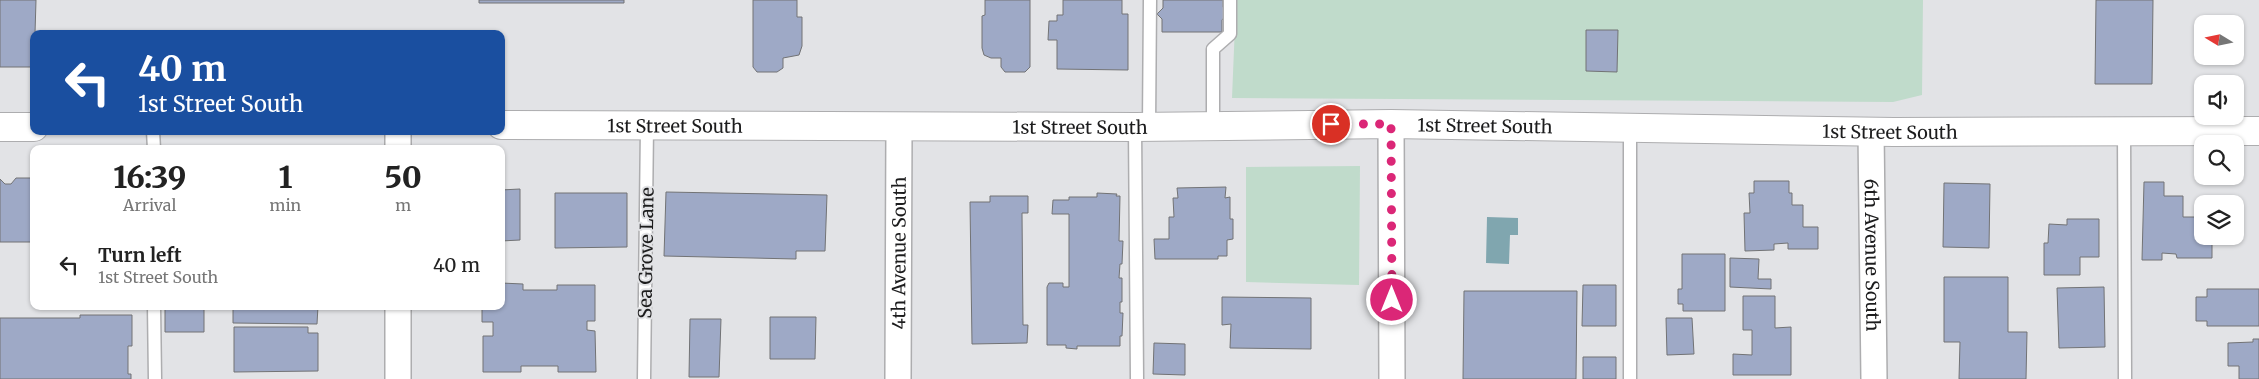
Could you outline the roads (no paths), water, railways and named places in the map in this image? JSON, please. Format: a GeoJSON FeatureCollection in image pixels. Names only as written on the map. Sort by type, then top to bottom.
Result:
{"type":"FeatureCollection","features":[{"type":"Feature","properties":{"kind":"street","name":"1st Street South"},"geometry":{"type":"LineString","coordinates":[[505,125],[1212,126],[1391,124],[1871,132],[2259,131]]}},
{"type":"Feature","properties":{"kind":"street"},"geometry":{"type":"LineString","coordinates":[[1391,124],[1392,379]]}},
{"type":"Feature","properties":{"kind":"street","name":"4th Avenue South"},"geometry":{"type":"LineString","coordinates":[[898,379],[899,126]]}},
{"type":"Feature","properties":{"kind":"street"},"geometry":{"type":"LineString","coordinates":[[0,127],[30,127]]}},
{"type":"Feature","properties":{"kind":"street","name":"6th Avenue South"},"geometry":{"type":"LineString","coordinates":[[1871,132],[1874,379]]}},
{"type":"Feature","properties":{"kind":"street"},"geometry":{"type":"LineString","coordinates":[[398,310],[398,379]]}},
{"type":"Feature","properties":{"kind":"lane"},"geometry":{"type":"LineString","coordinates":[[1138,379],[1142,126],[1150,0]]}},
{"type":"Feature","properties":{"kind":"lane"},"geometry":{"type":"LineString","coordinates":[[1212,126],[1213,49],[1230,34],[1230,0]]}},
{"type":"Feature","properties":{"kind":"lane","name":"Sea Grove Lane"},"geometry":{"type":"LineString","coordinates":[[644,379],[647,126]]}},
{"type":"Feature","properties":{"kind":"lane"},"geometry":{"type":"LineString","coordinates":[[1630,128],[1630,379]]}},
{"type":"Feature","properties":{"kind":"lane"},"geometry":{"type":"LineString","coordinates":[[2124,131],[2125,379]]}},
{"type":"Feature","properties":{"kind":"lane"},"geometry":{"type":"LineString","coordinates":[[154,310],[155,379]]}},
{"type":"Feature","properties":{"kind":"water"},"geometry":{"type":"Polygon","coordinates":[[[1487,217],[1518,218],[1518,235],[1510,235],[1509,264],[1486,263],[1487,217]]]}}]}
